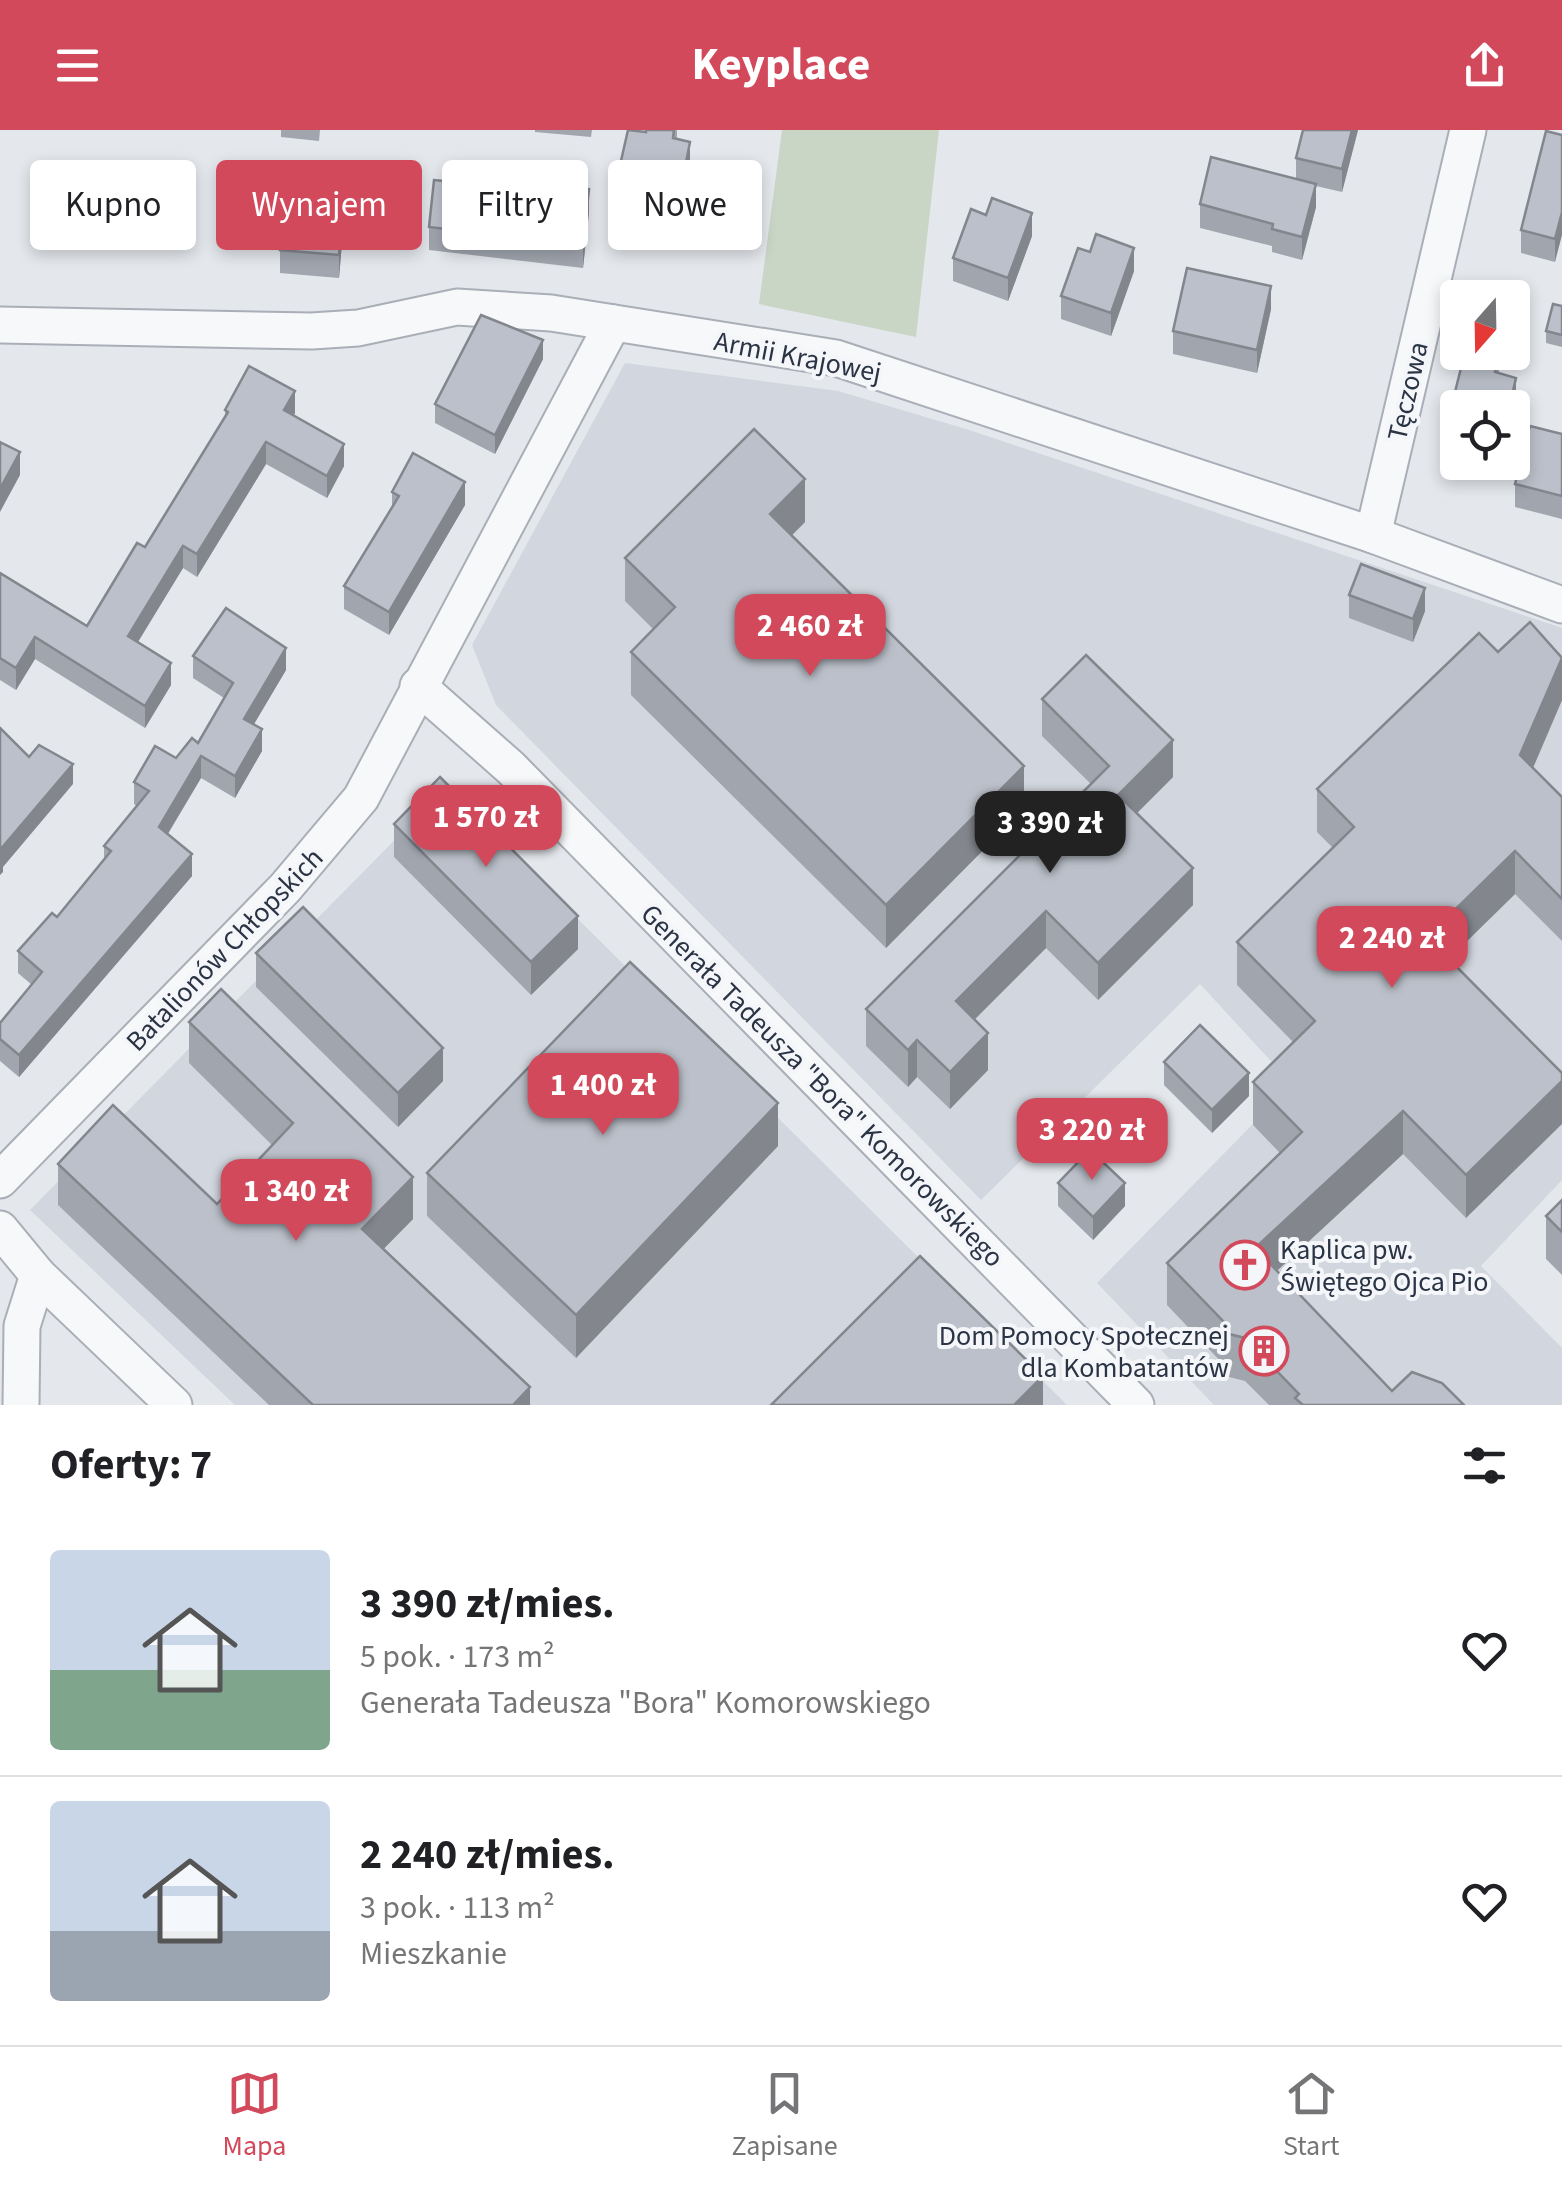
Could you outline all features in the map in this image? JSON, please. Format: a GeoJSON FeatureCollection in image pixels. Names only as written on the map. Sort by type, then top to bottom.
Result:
{"type":"FeatureCollection","features":[{"type":"Feature","properties":{"kind":"street","name":"Tęczowa"},"geometry":{"type":"LineString","coordinates":[[1373,535],[1468,130]]}},
{"type":"Feature","properties":{"kind":"street","name":"Armii Krajowej"},"geometry":{"type":"LineString","coordinates":[[0,325],[312,331],[358,328],[457,307],[552,313],[836,358],[1373,535],[1562,605]]}},
{"type":"Feature","properties":{"kind":"street","name":"Batalionów Chłopskich"},"geometry":{"type":"LineString","coordinates":[[0,1180],[285,888],[361,798],[614,323]]}},
{"type":"Feature","properties":{"kind":"street","name":"Generała Tadeusza \"Bora\" Komorowskiego"},"geometry":{"type":"LineString","coordinates":[[418,686],[511,768],[1136,1405]]}},
{"type":"Feature","properties":{"kind":"street"},"geometry":{"type":"LineString","coordinates":[[0,1229],[38,1275],[174,1405]]}},
{"type":"Feature","properties":{"kind":"street"},"geometry":{"type":"LineString","coordinates":[[21,1405],[22,1326],[38,1275]]}},
{"type":"Feature","properties":{"kind":"shaded area"},"geometry":{"type":"Polygon","coordinates":[[[625,363],[838,391],[966,429],[1562,628],[1562,1180],[1481,1266],[1562,1348],[1562,1405],[1214,1405],[1097,1283],[1292,1084],[1200,984],[981,1200],[496,705],[472,645],[625,363]]]}},
{"type":"Feature","properties":{"kind":"shaded area"},"geometry":{"type":"Polygon","coordinates":[[[446,788],[1067,1405],[235,1405],[30,1210],[446,788]]]}},
{"type":"Feature","properties":{"kind":"green space"},"geometry":{"type":"Polygon","coordinates":[[[782,130],[939,130],[916,337],[759,304],[782,130]]]}},
{"type":"Feature","properties":{"kind":"building"},"geometry":{"type":"Polygon","coordinates":[[[628,130],[674,130],[673,138],[690,142],[686,160],[621,160],[628,130]]]}},
{"type":"Feature","properties":{"kind":"building"},"geometry":{"type":"Polygon","coordinates":[[[1303,130],[1352,130],[1342,169],[1296,158],[1303,130]]]}},
{"type":"Feature","properties":{"kind":"building"},"geometry":{"type":"Polygon","coordinates":[[[1546,131],[1562,135],[1562,212],[1555,239],[1521,230],[1546,131]]]}},
{"type":"Feature","properties":{"kind":"building"},"geometry":{"type":"Polygon","coordinates":[[[1211,157],[1316,184],[1302,237],[1272,229],[1273,224],[1200,204],[1211,157]]]}},
{"type":"Feature","properties":{"kind":"building"},"geometry":{"type":"Polygon","coordinates":[[[434,180],[442,181],[442,229],[429,227],[434,180]]]}},
{"type":"Feature","properties":{"kind":"building"},"geometry":{"type":"Polygon","coordinates":[[[992,198],[1032,213],[1008,278],[953,258],[971,209],[986,215],[992,198]]]}},
{"type":"Feature","properties":{"kind":"building"},"geometry":{"type":"Polygon","coordinates":[[[1096,234],[1134,248],[1111,313],[1061,296],[1078,248],[1090,252],[1096,234]]]}},
{"type":"Feature","properties":{"kind":"building"},"geometry":{"type":"Polygon","coordinates":[[[280,250],[339,250],[339,255],[280,250]]]}},
{"type":"Feature","properties":{"kind":"building"},"geometry":{"type":"Polygon","coordinates":[[[1187,268],[1271,286],[1257,350],[1173,331],[1187,268]]]}},
{"type":"Feature","properties":{"kind":"building"},"geometry":{"type":"Polygon","coordinates":[[[1553,304],[1562,306],[1562,335],[1546,331],[1553,304]]]}},
{"type":"Feature","properties":{"kind":"building"},"geometry":{"type":"Polygon","coordinates":[[[481,315],[543,340],[495,435],[435,404],[481,315]]]}},
{"type":"Feature","properties":{"kind":"building"},"geometry":{"type":"Polygon","coordinates":[[[249,366],[295,391],[284,410],[344,444],[327,476],[266,442],[197,554],[183,546],[128,636],[171,663],[145,706],[35,637],[16,668],[0,658],[0,573],[87,626],[137,543],[145,547],[228,412],[225,410],[249,366]]]}},
{"type":"Feature","properties":{"kind":"building"},"geometry":{"type":"Polygon","coordinates":[[[1460,370],[1496,370],[1516,378],[1513,390],[1456,390],[1460,370]]]}},
{"type":"Feature","properties":{"kind":"building"},"geometry":{"type":"Polygon","coordinates":[[[1530,426],[1562,434],[1562,496],[1515,484],[1516,480],[1530,480],[1530,426]]]}},
{"type":"Feature","properties":{"kind":"building"},"geometry":{"type":"Polygon","coordinates":[[[754,429],[805,479],[770,514],[1024,766],[886,905],[631,652],[675,607],[625,558],[754,429]]]}},
{"type":"Feature","properties":{"kind":"building"},"geometry":{"type":"Polygon","coordinates":[[[0,442],[20,452],[0,489],[0,442]]]}},
{"type":"Feature","properties":{"kind":"building"},"geometry":{"type":"Polygon","coordinates":[[[413,453],[465,482],[389,612],[344,586],[399,496],[392,492],[413,453]]]}},
{"type":"Feature","properties":{"kind":"building"},"geometry":{"type":"Polygon","coordinates":[[[1361,564],[1425,588],[1413,619],[1349,595],[1361,564]]]}},
{"type":"Feature","properties":{"kind":"building"},"geometry":{"type":"Polygon","coordinates":[[[226,608],[286,648],[244,719],[262,729],[235,776],[201,756],[159,827],[192,854],[19,1055],[0,1039],[0,1023],[42,972],[18,951],[52,913],[57,917],[111,851],[104,846],[149,791],[134,782],[155,746],[176,758],[192,738],[198,743],[233,683],[193,656],[226,608]]]}},
{"type":"Feature","properties":{"kind":"building"},"geometry":{"type":"Polygon","coordinates":[[[1530,622],[1562,658],[1520,755],[1562,797],[1562,899],[1515,851],[1427,937],[1562,1073],[1562,1081],[1466,1175],[1403,1111],[1255,1248],[1392,1391],[1412,1372],[1442,1383],[1464,1405],[1303,1405],[1295,1398],[1299,1394],[1245,1338],[1225,1333],[1224,1322],[1167,1263],[1302,1132],[1253,1082],[1315,1021],[1237,942],[1354,827],[1317,789],[1479,633],[1498,652],[1530,622]]]}},
{"type":"Feature","properties":{"kind":"building"},"geometry":{"type":"Polygon","coordinates":[[[1086,655],[1173,740],[1118,795],[1193,868],[1098,963],[1046,911],[956,1001],[988,1033],[950,1072],[917,1040],[908,1050],[866,1009],[1109,766],[1042,699],[1086,655]]]}},
{"type":"Feature","properties":{"kind":"building"},"geometry":{"type":"Polygon","coordinates":[[[0,728],[29,757],[39,745],[73,764],[0,850],[0,728]]]}},
{"type":"Feature","properties":{"kind":"building"},"geometry":{"type":"Polygon","coordinates":[[[440,777],[578,916],[531,962],[394,824],[440,777]]]}},
{"type":"Feature","properties":{"kind":"building"},"geometry":{"type":"Polygon","coordinates":[[[303,907],[443,1048],[398,1093],[256,953],[303,907]]]}},
{"type":"Feature","properties":{"kind":"building"},"geometry":{"type":"Polygon","coordinates":[[[630,962],[778,1103],[576,1315],[427,1173],[630,962]]]}},
{"type":"Feature","properties":{"kind":"building"},"geometry":{"type":"Polygon","coordinates":[[[221,989],[413,1177],[362,1229],[530,1387],[513,1405],[313,1405],[58,1164],[113,1105],[217,1204],[293,1123],[189,1022],[221,989]]]}},
{"type":"Feature","properties":{"kind":"building"},"geometry":{"type":"Polygon","coordinates":[[[1200,1025],[1249,1073],[1212,1110],[1164,1062],[1200,1025]]]}},
{"type":"Feature","properties":{"kind":"building"},"geometry":{"type":"Polygon","coordinates":[[[1090,1150],[1125,1183],[1093,1217],[1058,1183],[1090,1150]]]}},
{"type":"Feature","properties":{"kind":"building"},"geometry":{"type":"Polygon","coordinates":[[[1562,1200],[1562,1232],[1546,1216],[1562,1200]]]}},
{"type":"Feature","properties":{"kind":"building"},"geometry":{"type":"Polygon","coordinates":[[[920,1256],[1043,1376],[1014,1405],[771,1405],[920,1256]]]}},
{"type":"Feature","properties":{"kind":"place","name":"Kaplica pw. Świętego Ojca Pio"},"geometry":{"type":"Point","coordinates":[1245,1265]}},
{"type":"Feature","properties":{"kind":"place","name":"Dom Pomocy Społecznej dla Kombatantów"},"geometry":{"type":"Point","coordinates":[1264,1351]}}]}
